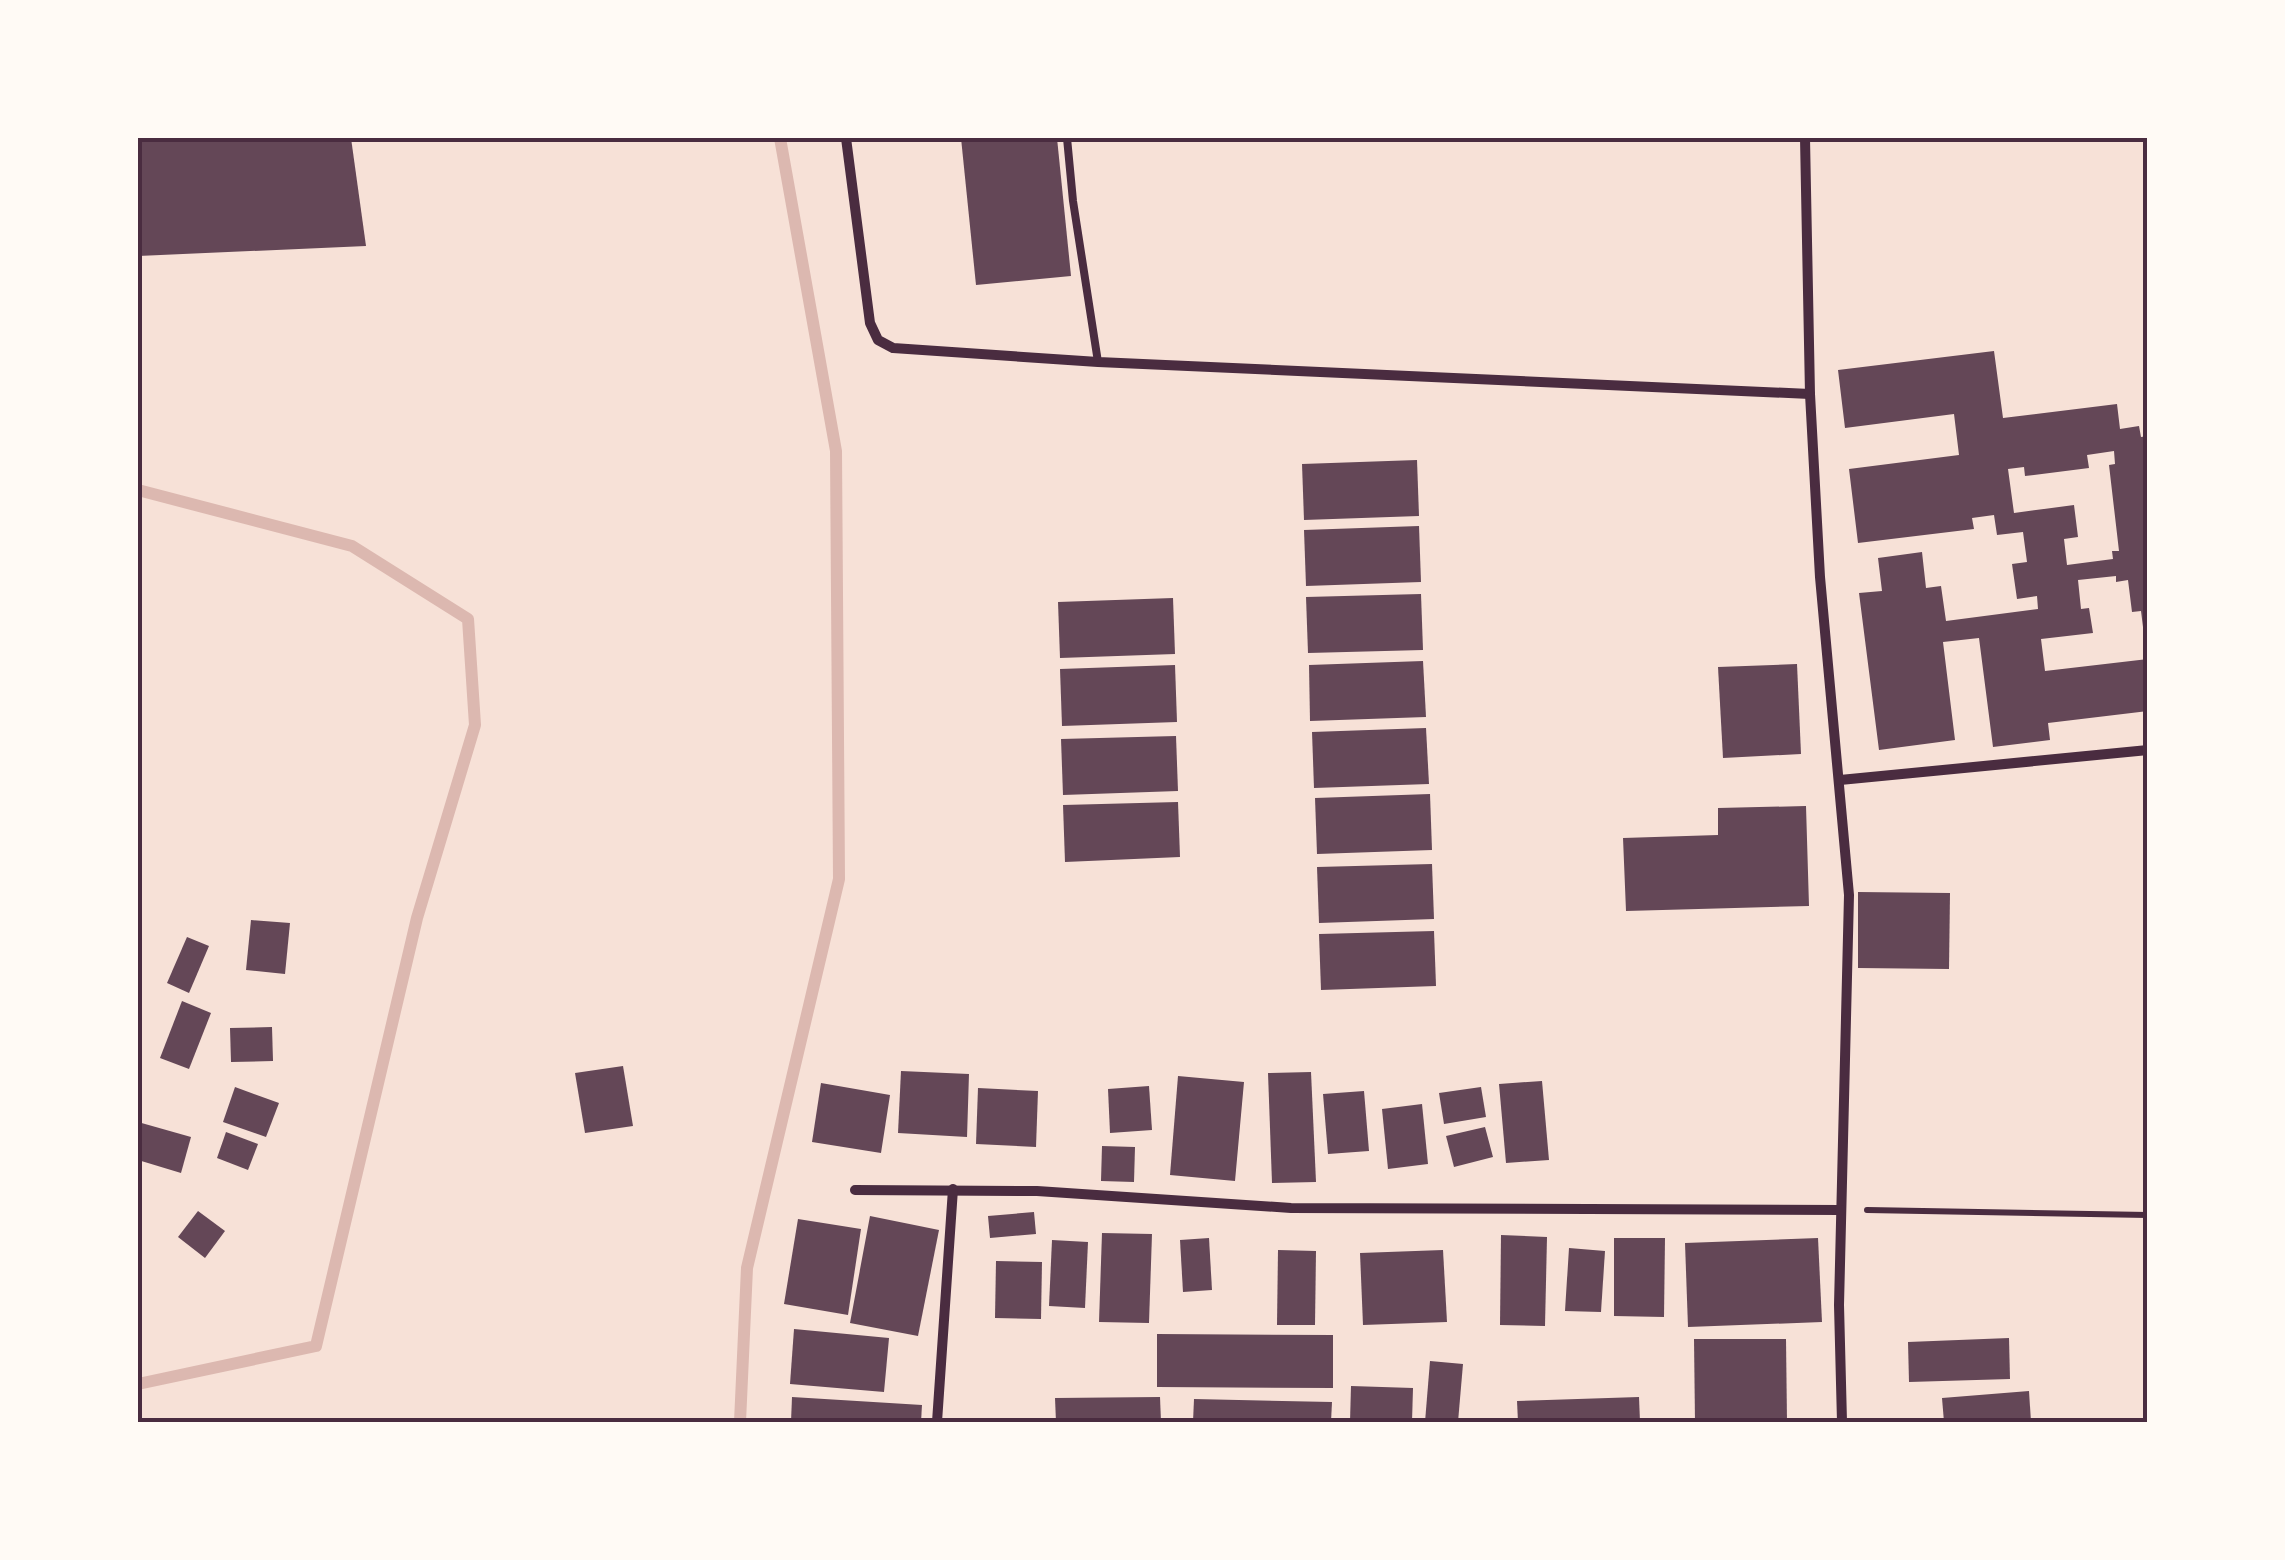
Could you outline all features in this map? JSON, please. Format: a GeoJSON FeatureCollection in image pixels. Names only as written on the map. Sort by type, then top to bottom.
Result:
{"type":"FeatureCollection","features":[{"type":"Feature","properties":{"kind":"street"},"geometry":{"type":"LineString","coordinates":[[846,138],[870,324],[878,340],[893,348],[1098,362],[1810,394]]}},
{"type":"Feature","properties":{"kind":"street"},"geometry":{"type":"LineString","coordinates":[[1806,138],[1810,394],[1820,577],[1840,780],[1849,930],[1839,1304],[1842,1422]]}},
{"type":"Feature","properties":{"kind":"street"},"geometry":{"type":"LineString","coordinates":[[1840,780],[2148,750]]}},
{"type":"Feature","properties":{"kind":"street"},"geometry":{"type":"LineString","coordinates":[[855,1190],[952,1189],[1136,1196],[1291,1208],[1841,1210]]}},
{"type":"Feature","properties":{"kind":"street"},"geometry":{"type":"LineString","coordinates":[[937,1422],[952,1189]]}},
{"type":"Feature","properties":{"kind":"lane"},"geometry":{"type":"LineString","coordinates":[[1067,138],[1098,362]]}},
{"type":"Feature","properties":{"kind":"path"},"geometry":{"type":"LineString","coordinates":[[1841,1210],[2148,1214]]}},
{"type":"Feature","properties":{"kind":"building"},"geometry":{"type":"Polygon","coordinates":[[[138,138],[351,138],[366,246],[138,256],[138,138]]]}},
{"type":"Feature","properties":{"kind":"building"},"geometry":{"type":"Polygon","coordinates":[[[961,138],[1057,138],[1071,276],[976,285],[961,138]]]}},
{"type":"Feature","properties":{"kind":"building"},"geometry":{"type":"Polygon","coordinates":[[[1994,351],[2003,418],[2117,404],[2120,429],[2139,426],[2141,437],[2148,436],[2148,643],[2141,611],[2132,612],[2128,580],[2116,582],[2116,576],[2078,580],[2081,609],[2089,608],[2093,633],[2041,639],[2045,671],[2148,659],[2148,711],[2048,723],[2050,740],[1993,747],[1979,638],[1943,642],[1955,740],[1879,750],[1859,593],[1882,591],[1878,558],[1922,552],[1926,588],[1941,586],[1946,621],[2038,609],[2037,596],[2017,599],[2012,564],[2027,562],[2023,532],[1997,535],[1994,515],[1972,518],[1974,529],[1858,543],[1849,469],[1959,455],[1954,414],[1845,428],[1838,370],[1994,351]],[[2114,451],[2087,455],[2089,468],[2025,476],[2024,467],[2008,469],[2014,513],[2074,505],[2078,537],[2064,539],[2067,565],[2113,559],[2112,551],[2119,551],[2109,465],[2115,464],[2114,451]]]}},
{"type":"Feature","properties":{"kind":"building"},"geometry":{"type":"Polygon","coordinates":[[[1417,460],[1419,516],[1304,520],[1302,464],[1417,460]]]}},
{"type":"Feature","properties":{"kind":"building"},"geometry":{"type":"Polygon","coordinates":[[[1419,526],[1421,582],[1306,586],[1304,530],[1419,526]]]}},
{"type":"Feature","properties":{"kind":"building"},"geometry":{"type":"Polygon","coordinates":[[[1421,594],[1423,650],[1308,653],[1306,597],[1421,594]]]}},
{"type":"Feature","properties":{"kind":"building"},"geometry":{"type":"Polygon","coordinates":[[[1173,598],[1175,654],[1060,658],[1058,602],[1173,598]]]}},
{"type":"Feature","properties":{"kind":"building"},"geometry":{"type":"Polygon","coordinates":[[[1423,661],[1426,717],[1310,721],[1309,665],[1423,661]]]}},
{"type":"Feature","properties":{"kind":"building"},"geometry":{"type":"Polygon","coordinates":[[[1797,664],[1801,754],[1723,758],[1718,667],[1797,664]]]}},
{"type":"Feature","properties":{"kind":"building"},"geometry":{"type":"Polygon","coordinates":[[[1175,665],[1177,722],[1062,726],[1060,669],[1175,665]]]}},
{"type":"Feature","properties":{"kind":"building"},"geometry":{"type":"Polygon","coordinates":[[[1426,728],[1429,784],[1314,788],[1312,732],[1426,728]]]}},
{"type":"Feature","properties":{"kind":"building"},"geometry":{"type":"Polygon","coordinates":[[[1176,736],[1178,791],[1063,795],[1061,739],[1176,736]]]}},
{"type":"Feature","properties":{"kind":"building"},"geometry":{"type":"Polygon","coordinates":[[[1430,794],[1432,850],[1317,854],[1315,798],[1430,794]]]}},
{"type":"Feature","properties":{"kind":"building"},"geometry":{"type":"Polygon","coordinates":[[[1178,802],[1180,857],[1065,862],[1063,805],[1178,802]]]}},
{"type":"Feature","properties":{"kind":"building"},"geometry":{"type":"Polygon","coordinates":[[[1806,806],[1809,906],[1626,911],[1623,838],[1718,835],[1718,808],[1806,806]]]}},
{"type":"Feature","properties":{"kind":"building"},"geometry":{"type":"Polygon","coordinates":[[[1432,864],[1434,919],[1319,923],[1317,867],[1432,864]]]}},
{"type":"Feature","properties":{"kind":"building"},"geometry":{"type":"Polygon","coordinates":[[[1858,892],[1950,893],[1949,969],[1858,968],[1858,892]]]}},
{"type":"Feature","properties":{"kind":"building"},"geometry":{"type":"Polygon","coordinates":[[[251,920],[290,923],[285,974],[246,970],[251,920]]]}},
{"type":"Feature","properties":{"kind":"building"},"geometry":{"type":"Polygon","coordinates":[[[1434,931],[1436,986],[1321,990],[1319,934],[1434,931]]]}},
{"type":"Feature","properties":{"kind":"building"},"geometry":{"type":"Polygon","coordinates":[[[187,937],[209,946],[189,993],[167,983],[187,937]]]}},
{"type":"Feature","properties":{"kind":"building"},"geometry":{"type":"Polygon","coordinates":[[[182,1001],[211,1013],[189,1069],[160,1058],[182,1001]]]}},
{"type":"Feature","properties":{"kind":"building"},"geometry":{"type":"Polygon","coordinates":[[[272,1027],[273,1061],[231,1062],[230,1028],[272,1027]]]}},
{"type":"Feature","properties":{"kind":"building"},"geometry":{"type":"Polygon","coordinates":[[[623,1066],[633,1126],[585,1133],[575,1073],[623,1066]]]}},
{"type":"Feature","properties":{"kind":"building"},"geometry":{"type":"Polygon","coordinates":[[[901,1071],[969,1074],[967,1137],[898,1133],[901,1071]]]}},
{"type":"Feature","properties":{"kind":"building"},"geometry":{"type":"Polygon","coordinates":[[[1311,1072],[1316,1182],[1272,1183],[1268,1073],[1311,1072]]]}},
{"type":"Feature","properties":{"kind":"building"},"geometry":{"type":"Polygon","coordinates":[[[1178,1076],[1244,1082],[1235,1181],[1170,1175],[1178,1076]]]}},
{"type":"Feature","properties":{"kind":"building"},"geometry":{"type":"Polygon","coordinates":[[[1542,1081],[1549,1160],[1506,1163],[1499,1084],[1542,1081]]]}},
{"type":"Feature","properties":{"kind":"building"},"geometry":{"type":"Polygon","coordinates":[[[821,1083],[890,1095],[881,1153],[812,1142],[821,1083]]]}},
{"type":"Feature","properties":{"kind":"building"},"geometry":{"type":"Polygon","coordinates":[[[1149,1086],[1152,1130],[1110,1133],[1108,1089],[1149,1086]]]}},
{"type":"Feature","properties":{"kind":"building"},"geometry":{"type":"Polygon","coordinates":[[[235,1087],[279,1103],[266,1137],[223,1122],[235,1087]]]}},
{"type":"Feature","properties":{"kind":"building"},"geometry":{"type":"Polygon","coordinates":[[[1481,1087],[1486,1117],[1444,1124],[1439,1093],[1481,1087]]]}},
{"type":"Feature","properties":{"kind":"building"},"geometry":{"type":"Polygon","coordinates":[[[978,1088],[1038,1091],[1036,1147],[976,1144],[978,1088]]]}},
{"type":"Feature","properties":{"kind":"building"},"geometry":{"type":"Polygon","coordinates":[[[1364,1091],[1369,1151],[1328,1154],[1323,1094],[1364,1091]]]}},
{"type":"Feature","properties":{"kind":"building"},"geometry":{"type":"Polygon","coordinates":[[[1422,1104],[1428,1164],[1388,1169],[1382,1109],[1422,1104]]]}},
{"type":"Feature","properties":{"kind":"building"},"geometry":{"type":"Polygon","coordinates":[[[138,1122],[191,1137],[181,1173],[138,1160],[138,1122]]]}},
{"type":"Feature","properties":{"kind":"building"},"geometry":{"type":"Polygon","coordinates":[[[1485,1127],[1493,1157],[1454,1167],[1446,1136],[1485,1127]]]}},
{"type":"Feature","properties":{"kind":"building"},"geometry":{"type":"Polygon","coordinates":[[[226,1132],[258,1144],[248,1170],[217,1158],[226,1132]]]}},
{"type":"Feature","properties":{"kind":"building"},"geometry":{"type":"Polygon","coordinates":[[[1102,1146],[1135,1147],[1134,1182],[1101,1181],[1102,1146]]]}},
{"type":"Feature","properties":{"kind":"building"},"geometry":{"type":"Polygon","coordinates":[[[198,1211],[225,1231],[205,1258],[178,1237],[198,1211]]]}},
{"type":"Feature","properties":{"kind":"building"},"geometry":{"type":"Polygon","coordinates":[[[1034,1212],[1036,1234],[990,1238],[988,1216],[1034,1212]]]}},
{"type":"Feature","properties":{"kind":"building"},"geometry":{"type":"Polygon","coordinates":[[[870,1216],[939,1230],[918,1336],[850,1323],[870,1216]]]}},
{"type":"Feature","properties":{"kind":"building"},"geometry":{"type":"Polygon","coordinates":[[[798,1219],[861,1229],[848,1315],[784,1304],[798,1219]]]}},
{"type":"Feature","properties":{"kind":"building"},"geometry":{"type":"Polygon","coordinates":[[[1102,1233],[1152,1234],[1149,1323],[1099,1322],[1102,1233]]]}},
{"type":"Feature","properties":{"kind":"building"},"geometry":{"type":"Polygon","coordinates":[[[1501,1235],[1547,1237],[1545,1326],[1500,1325],[1501,1235]]]}},
{"type":"Feature","properties":{"kind":"building"},"geometry":{"type":"Polygon","coordinates":[[[1209,1238],[1212,1290],[1183,1292],[1180,1240],[1209,1238]]]}},
{"type":"Feature","properties":{"kind":"building"},"geometry":{"type":"Polygon","coordinates":[[[1614,1238],[1665,1238],[1664,1317],[1614,1316],[1614,1238]]]}},
{"type":"Feature","properties":{"kind":"building"},"geometry":{"type":"Polygon","coordinates":[[[1818,1238],[1822,1322],[1688,1327],[1685,1243],[1818,1238]]]}},
{"type":"Feature","properties":{"kind":"building"},"geometry":{"type":"Polygon","coordinates":[[[1052,1240],[1088,1242],[1085,1308],[1049,1306],[1052,1240]]]}},
{"type":"Feature","properties":{"kind":"building"},"geometry":{"type":"Polygon","coordinates":[[[1569,1248],[1605,1251],[1601,1312],[1565,1311],[1569,1248]]]}},
{"type":"Feature","properties":{"kind":"building"},"geometry":{"type":"Polygon","coordinates":[[[1278,1250],[1316,1251],[1315,1325],[1277,1325],[1278,1250]]]}},
{"type":"Feature","properties":{"kind":"building"},"geometry":{"type":"Polygon","coordinates":[[[1443,1250],[1447,1322],[1363,1325],[1360,1253],[1443,1250]]]}},
{"type":"Feature","properties":{"kind":"building"},"geometry":{"type":"Polygon","coordinates":[[[996,1261],[1042,1262],[1041,1319],[995,1318],[996,1261]]]}},
{"type":"Feature","properties":{"kind":"building"},"geometry":{"type":"Polygon","coordinates":[[[794,1329],[889,1338],[884,1392],[790,1384],[794,1329]]]}},
{"type":"Feature","properties":{"kind":"building"},"geometry":{"type":"Polygon","coordinates":[[[1157,1334],[1333,1335],[1333,1388],[1157,1387],[1157,1334]]]}},
{"type":"Feature","properties":{"kind":"building"},"geometry":{"type":"Polygon","coordinates":[[[2009,1338],[2010,1379],[1909,1382],[1908,1342],[2009,1338]]]}},
{"type":"Feature","properties":{"kind":"building"},"geometry":{"type":"Polygon","coordinates":[[[1694,1339],[1786,1339],[1787,1422],[1695,1422],[1694,1339]]]}},
{"type":"Feature","properties":{"kind":"building"},"geometry":{"type":"Polygon","coordinates":[[[1430,1361],[1463,1364],[1458,1422],[1425,1422],[1430,1361]]]}},
{"type":"Feature","properties":{"kind":"building"},"geometry":{"type":"Polygon","coordinates":[[[1351,1386],[1413,1388],[1412,1422],[1350,1422],[1351,1386]]]}},
{"type":"Feature","properties":{"kind":"building"},"geometry":{"type":"Polygon","coordinates":[[[2029,1391],[2031,1422],[1944,1422],[1942,1398],[2029,1391]]]}},
{"type":"Feature","properties":{"kind":"building"},"geometry":{"type":"Polygon","coordinates":[[[792,1397],[922,1405],[921,1422],[791,1422],[792,1397]]]}},
{"type":"Feature","properties":{"kind":"building"},"geometry":{"type":"Polygon","coordinates":[[[1160,1397],[1161,1422],[1056,1422],[1055,1398],[1160,1397]]]}},
{"type":"Feature","properties":{"kind":"building"},"geometry":{"type":"Polygon","coordinates":[[[1639,1397],[1640,1422],[1518,1422],[1517,1401],[1639,1397]]]}},
{"type":"Feature","properties":{"kind":"building"},"geometry":{"type":"Polygon","coordinates":[[[1194,1399],[1332,1402],[1331,1422],[1193,1422],[1194,1399]]]}},
{"type":"Feature","properties":{"kind":"waterway"},"geometry":{"type":"LineString","coordinates":[[740,1422],[747,1268],[839,879],[836,451],[780,138]]}},
{"type":"Feature","properties":{"kind":"waterway"},"geometry":{"type":"LineString","coordinates":[[138,490],[352,546],[468,619],[475,725],[417,918],[316,1346],[138,1384]]}}]}
